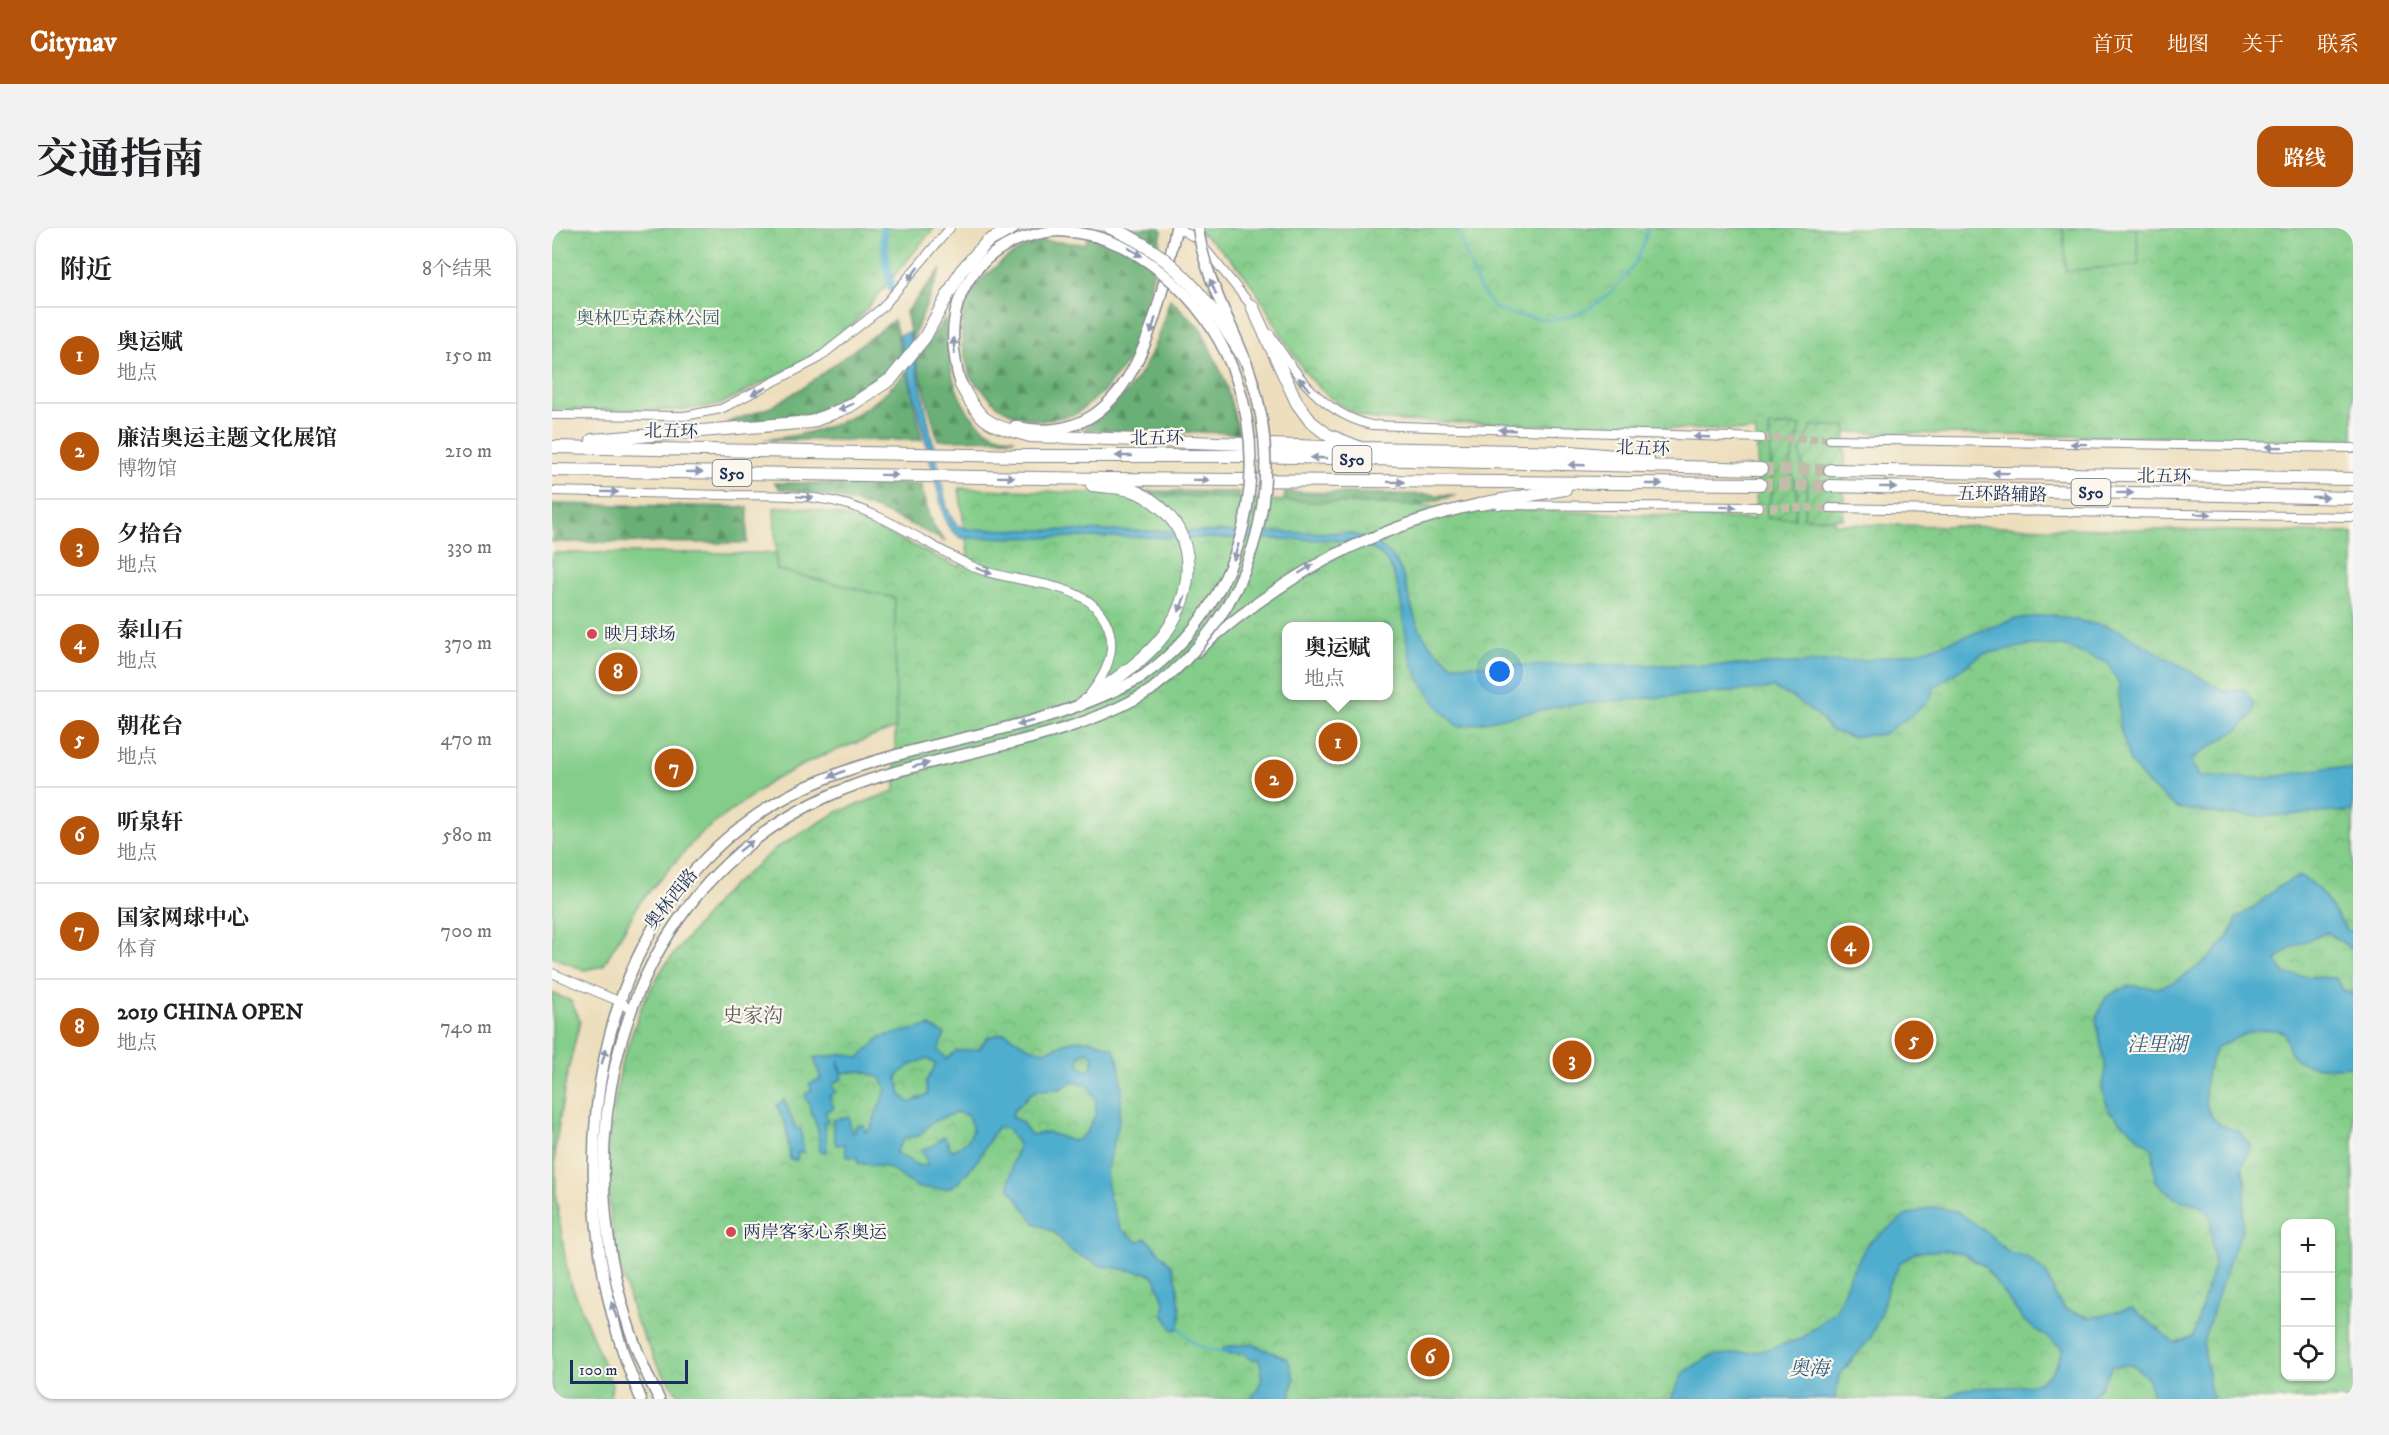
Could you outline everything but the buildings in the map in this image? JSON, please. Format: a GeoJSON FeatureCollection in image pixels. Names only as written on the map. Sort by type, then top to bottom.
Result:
{"type":"FeatureCollection","features":[{"type":"Feature","properties":{"kind":"highway"},"geometry":{"type":"LineString","coordinates":[[552,445],[811,422],[850,406],[894,374],[926,337],[961,271],[987,242],[1013,228]]}},
{"type":"Feature","properties":{"kind":"highway"},"geometry":{"type":"LineString","coordinates":[[1111,228],[1148,246],[1184,274],[1210,306],[1245,360]]}},
{"type":"Feature","properties":{"kind":"highway"},"geometry":{"type":"LineString","coordinates":[[1252,306],[1297,403],[1311,422],[1328,435],[1362,448]]}},
{"type":"Feature","properties":{"kind":"highway"},"geometry":{"type":"LineString","coordinates":[[961,385],[971,404],[985,421],[1030,436],[1362,448],[1571,452],[1744,469]]}},
{"type":"Feature","properties":{"kind":"highway","name":"北五环"},"geometry":{"type":"LineString","coordinates":[[552,445],[943,454],[1250,456],[1761,469]]}},
{"type":"Feature","properties":{"kind":"highway","name":"北五环"},"geometry":{"type":"LineString","coordinates":[[553,470],[1037,478],[1760,484]]}},
{"type":"Feature","properties":{"kind":"highway","name":"北五环"},"geometry":{"type":"LineString","coordinates":[[1830,470],[2353,478]]}},
{"type":"Feature","properties":{"kind":"highway"},"geometry":{"type":"LineString","coordinates":[[1037,478],[1139,492],[1161,507],[1173,523],[1186,547],[1189,560],[1187,590],[1178,613],[1163,636],[1148,653],[1080,705]]}},
{"type":"Feature","properties":{"kind":"highway"},"geometry":{"type":"LineString","coordinates":[[1480,504],[1594,484]]}},
{"type":"Feature","properties":{"kind":"highway","name":"北五环"},"geometry":{"type":"LineString","coordinates":[[1830,486],[2353,498]]}},
{"type":"Feature","properties":{"kind":"main road"},"geometry":{"type":"LineString","coordinates":[[961,385],[982,410],[1005,423],[1027,429],[1060,428],[1082,420],[1100,408],[1131,375],[1144,351],[1162,295],[1177,228]]}},
{"type":"Feature","properties":{"kind":"main road"},"geometry":{"type":"LineString","coordinates":[[1171,674],[1210,631],[1228,605],[1249,561],[1259,528],[1265,494],[1265,445],[1260,409],[1245,360],[1208,275],[1198,228]]}},
{"type":"Feature","properties":{"kind":"main road","name":"奥林西路"},"geometry":{"type":"LineString","coordinates":[[602,1010],[648,923],[688,875],[723,840],[778,801],[828,777],[870,762],[1012,727],[1080,705],[1120,689],[1157,666],[1187,636],[1227,576],[1244,528],[1250,492],[1247,420],[1237,384],[1222,348],[1204,317],[1181,290],[1155,266],[1112,240],[1090,234],[1059,231],[1031,235],[1012,243],[978,266],[963,287],[956,305],[953,326],[956,363],[961,385]]}},
{"type":"Feature","properties":{"kind":"main road"},"geometry":{"type":"LineString","coordinates":[[1171,674],[1242,615],[1299,574],[1345,548],[1388,531],[1480,504]]}},
{"type":"Feature","properties":{"kind":"main road","name":"奥林西路"},"geometry":{"type":"LineString","coordinates":[[660,1397],[627,1344],[612,1306],[600,1267],[589,1199],[589,1149],[594,1103],[602,1063],[625,1005],[652,949],[691,898],[722,865],[785,819],[826,797],[885,774],[1066,730],[1151,690],[1171,674]]}},
{"type":"Feature","properties":{"kind":"main road"},"geometry":{"type":"LineString","coordinates":[[609,1341],[641,1399]]}},
{"type":"Feature","properties":{"kind":"street"},"geometry":{"type":"LineString","coordinates":[[552,416],[684,416],[721,409],[816,360],[882,308],[950,228]]}},
{"type":"Feature","properties":{"kind":"street"},"geometry":{"type":"LineString","coordinates":[[1177,228],[1197,238],[1252,306],[1301,382],[1315,396],[1356,421],[1371,425],[1761,438]]}},
{"type":"Feature","properties":{"kind":"street"},"geometry":{"type":"LineString","coordinates":[[1830,439],[2353,448]]}},
{"type":"Feature","properties":{"kind":"street"},"geometry":{"type":"LineString","coordinates":[[552,491],[789,496],[840,502],[891,523],[976,568],[1002,577],[1074,592],[1086,599],[1102,615],[1108,625],[1112,647],[1104,672],[1080,705]]}},
{"type":"Feature","properties":{"kind":"street"},"geometry":{"type":"LineString","coordinates":[[1480,504],[1758,507]]}},
{"type":"Feature","properties":{"kind":"street","name":"五环路辅路"},"geometry":{"type":"LineString","coordinates":[[1830,508],[2353,517]]}},
{"type":"Feature","properties":{"kind":"street"},"geometry":{"type":"LineString","coordinates":[[552,973],[612,988],[625,1005]]}},
{"type":"Feature","properties":{"kind":"green space","name":"奥林匹克森林公园"},"geometry":{"type":"Polygon","coordinates":[[[552,228],[934,228],[853,325],[813,357],[719,405],[681,410],[552,410],[552,228]]]}},
{"type":"Feature","properties":{"kind":"green space"},"geometry":{"type":"Polygon","coordinates":[[[1091,228],[1160,228],[1162,231],[1147,303],[1131,357],[1103,392],[1076,414],[1041,421],[1017,416],[999,407],[970,377],[962,345],[963,311],[978,282],[1005,259],[1023,248],[1044,241],[1085,244],[1091,228]]]}},
{"type":"Feature","properties":{"kind":"green space"},"geometry":{"type":"Polygon","coordinates":[[[1194,228],[2353,228],[2353,441],[1836,432],[1832,478],[1834,524],[2353,533],[2353,1399],[679,1399],[680,1397],[658,1366],[634,1316],[614,1245],[605,1163],[621,1065],[643,1002],[664,966],[723,894],[776,848],[837,812],[895,791],[895,598],[777,570],[774,508],[797,507],[820,510],[844,517],[959,567],[968,555],[959,488],[1754,519],[1758,476],[1756,431],[1402,421],[1361,416],[1340,405],[1322,391],[1308,375],[1295,358],[1250,282],[1231,259],[1194,228]]]}},
{"type":"Feature","properties":{"kind":"green space"},"geometry":{"type":"Polygon","coordinates":[[[2063,228],[2136,228],[2139,265],[2066,271],[2063,228]]]}},
{"type":"Feature","properties":{"kind":"green space"},"geometry":{"type":"Polygon","coordinates":[[[941,269],[912,340],[906,312],[941,269]]]}},
{"type":"Feature","properties":{"kind":"green space"},"geometry":{"type":"Polygon","coordinates":[[[1170,299],[1201,329],[1225,381],[1239,433],[1082,430],[1117,402],[1140,374],[1156,341],[1170,299]]]}},
{"type":"Feature","properties":{"kind":"green space"},"geometry":{"type":"Polygon","coordinates":[[[945,319],[950,365],[966,409],[988,431],[1015,439],[938,440],[916,361],[945,319]]]}},
{"type":"Feature","properties":{"kind":"green space"},"geometry":{"type":"Polygon","coordinates":[[[894,320],[902,354],[877,382],[809,416],[768,422],[726,423],[771,407],[804,387],[894,320]]]}},
{"type":"Feature","properties":{"kind":"green space"},"geometry":{"type":"Polygon","coordinates":[[[907,371],[922,440],[764,440],[806,433],[843,421],[876,401],[907,371]]]}},
{"type":"Feature","properties":{"kind":"green space"},"geometry":{"type":"Polygon","coordinates":[[[1769,426],[1801,426],[1790,466],[1797,491],[1795,518],[1766,518],[1772,490],[1769,426]]]}},
{"type":"Feature","properties":{"kind":"green space"},"geometry":{"type":"Polygon","coordinates":[[[1812,426],[1846,426],[1843,519],[1804,518],[1807,486],[1800,452],[1812,426]]]}},
{"type":"Feature","properties":{"kind":"green space"},"geometry":{"type":"Polygon","coordinates":[[[775,483],[921,484],[932,523],[946,542],[904,521],[866,506],[847,500],[780,489],[775,483]]]}},
{"type":"Feature","properties":{"kind":"green space"},"geometry":{"type":"Polygon","coordinates":[[[1148,491],[1240,492],[1239,509],[1169,506],[1148,491]]]}},
{"type":"Feature","properties":{"kind":"green space"},"geometry":{"type":"Polygon","coordinates":[[[1285,492],[1457,495],[1377,515],[1282,516],[1285,492]]]}},
{"type":"Feature","properties":{"kind":"green space"},"geometry":{"type":"Polygon","coordinates":[[[552,504],[748,507],[747,543],[552,542],[552,504]]]}},
{"type":"Feature","properties":{"kind":"green space"},"geometry":{"type":"Polygon","coordinates":[[[552,553],[775,553],[777,570],[895,598],[896,728],[821,756],[773,780],[700,834],[640,902],[603,966],[584,970],[552,957],[552,553]]]}},
{"type":"Feature","properties":{"kind":"green space"},"geometry":{"type":"Polygon","coordinates":[[[552,993],[571,1001],[580,1021],[566,1079],[555,1149],[556,1198],[568,1276],[612,1385],[610,1399],[552,1399],[552,993]]]}},
{"type":"Feature","properties":{"kind":"water"},"geometry":{"type":"Polygon","coordinates":[[[909,332],[947,508],[956,525],[968,529],[1350,533],[1369,540],[1393,557],[1404,578],[1411,606],[1423,636],[1453,665],[1751,665],[1868,660],[1922,651],[2015,619],[2052,615],[2117,629],[2224,691],[2244,689],[2254,704],[2254,713],[2239,729],[2191,759],[2199,777],[2268,778],[2332,767],[2353,770],[2353,811],[2264,816],[2226,815],[2177,808],[2150,786],[2130,762],[2120,728],[2119,684],[2108,663],[2063,646],[2032,645],[1983,654],[1934,688],[1930,699],[1884,734],[1850,737],[1830,730],[1820,717],[1795,699],[1774,688],[1566,705],[1459,727],[1439,708],[1418,676],[1410,655],[1398,588],[1393,573],[1386,560],[1366,546],[1331,540],[1135,537],[961,538],[950,529],[945,520],[899,335],[909,332]]]}},
{"type":"Feature","properties":{"kind":"water"},"geometry":{"type":"Polygon","coordinates":[[[2300,876],[2312,883],[2325,897],[2347,930],[2353,932],[2353,950],[2327,932],[2293,947],[2276,961],[2286,975],[2335,978],[2344,991],[2353,993],[2353,1066],[2321,1067],[2304,1064],[2292,1055],[2284,1032],[2275,1030],[2249,1033],[2216,1048],[2206,1079],[2208,1110],[2222,1125],[2241,1133],[2251,1147],[2242,1167],[2246,1185],[2242,1230],[2203,1342],[2212,1399],[2155,1399],[2146,1376],[2133,1365],[2112,1366],[2091,1399],[1945,1399],[1966,1389],[2012,1387],[2038,1382],[2049,1375],[2057,1364],[2062,1348],[2024,1321],[1985,1267],[1964,1254],[1948,1250],[1916,1252],[1901,1262],[1888,1286],[1880,1316],[1871,1337],[1839,1376],[1835,1399],[1671,1399],[1683,1373],[1710,1356],[1761,1351],[1801,1339],[1837,1309],[1850,1275],[1868,1243],[1907,1215],[1933,1207],[1958,1212],[1988,1233],[2009,1253],[2027,1257],[2046,1273],[2056,1297],[2065,1309],[2091,1318],[2132,1308],[2175,1343],[2193,1336],[2214,1266],[2210,1216],[2199,1205],[2175,1198],[2155,1181],[2153,1149],[2109,1111],[2102,1089],[2106,1070],[2096,1019],[2106,997],[2119,990],[2132,986],[2160,987],[2194,969],[2217,950],[2233,928],[2236,918],[2253,908],[2274,890],[2300,876]]]}},
{"type":"Feature","properties":{"kind":"water"},"geometry":{"type":"Polygon","coordinates":[[[929,1026],[945,1034],[938,1050],[947,1059],[956,1051],[979,1049],[988,1037],[1005,1033],[1029,1047],[1043,1051],[1072,1041],[1084,1040],[1102,1043],[1114,1049],[1119,1063],[1122,1091],[1118,1127],[1106,1170],[1109,1196],[1120,1228],[1139,1242],[1146,1238],[1172,1266],[1177,1282],[1181,1319],[1177,1329],[1173,1330],[1163,1314],[1165,1304],[1155,1278],[1148,1273],[1102,1266],[1072,1252],[1053,1231],[1035,1223],[1009,1187],[1013,1161],[1019,1146],[1008,1129],[997,1127],[979,1158],[959,1182],[947,1189],[918,1188],[887,1167],[858,1163],[857,1157],[846,1157],[845,1144],[836,1145],[832,1120],[849,1117],[851,1132],[855,1132],[855,1127],[864,1125],[865,1132],[870,1129],[886,1089],[881,1078],[862,1071],[842,1073],[838,1060],[842,1079],[832,1084],[836,1092],[829,1096],[834,1108],[825,1111],[828,1121],[824,1122],[827,1151],[820,1152],[818,1130],[805,1094],[812,1090],[809,1084],[821,1079],[814,1058],[847,1054],[859,1058],[881,1037],[929,1026]],[[1087,1052],[1080,1055],[1079,1064],[1086,1071],[1091,1069],[1094,1056],[1087,1052]],[[927,1058],[909,1066],[897,1076],[901,1095],[910,1103],[928,1094],[926,1082],[936,1065],[927,1058]],[[1071,1082],[1060,1089],[1038,1090],[1030,1094],[1013,1112],[1012,1117],[1022,1122],[1029,1133],[1034,1135],[1047,1132],[1072,1141],[1079,1139],[1087,1132],[1096,1113],[1096,1101],[1087,1084],[1071,1082]],[[957,1112],[932,1122],[919,1136],[905,1138],[895,1152],[917,1165],[928,1166],[922,1149],[933,1146],[944,1136],[952,1151],[968,1141],[973,1129],[968,1116],[957,1112]]]}},
{"type":"Feature","properties":{"kind":"water"},"geometry":{"type":"Polygon","coordinates":[[[784,1100],[796,1129],[801,1128],[803,1152],[798,1152],[797,1160],[790,1160],[786,1126],[777,1105],[784,1100]]]}},
{"type":"Feature","properties":{"kind":"water"},"geometry":{"type":"Polygon","coordinates":[[[1252,1344],[1288,1359],[1294,1377],[1290,1399],[1251,1399],[1262,1375],[1258,1359],[1252,1360],[1244,1354],[1223,1353],[1223,1347],[1252,1344]]]}},
{"type":"Feature","properties":{"kind":"waterway"},"geometry":{"type":"LineString","coordinates":[[883,228],[892,290]]}},
{"type":"Feature","properties":{"kind":"waterway"},"geometry":{"type":"LineString","coordinates":[[1454,228],[1459,233],[1481,291],[1494,307],[1510,314],[1551,320],[1568,317],[1585,310],[1614,289],[1636,260],[1648,228]]}},
{"type":"Feature","properties":{"kind":"waterway"},"geometry":{"type":"LineString","coordinates":[[1178,1325],[1193,1342],[1203,1348],[1225,1351]]}},
{"type":"Feature","properties":{"kind":"tunnel"},"geometry":{"type":"LineString","coordinates":[[1761,438],[1830,439]]}},
{"type":"Feature","properties":{"kind":"tunnel"},"geometry":{"type":"LineString","coordinates":[[1761,469],[1830,470]]}},
{"type":"Feature","properties":{"kind":"tunnel"},"geometry":{"type":"LineString","coordinates":[[1760,484],[1830,486]]}},
{"type":"Feature","properties":{"kind":"tunnel"},"geometry":{"type":"LineString","coordinates":[[1758,507],[1830,508]]}},
{"type":"Feature","properties":{"kind":"place","name":"映月球场"},"geometry":{"type":"Point","coordinates":[592,634]}},
{"type":"Feature","properties":{"kind":"place","name":"2019 CHINA OPEN"},"geometry":{"type":"Point","coordinates":[618,672]}},
{"type":"Feature","properties":{"kind":"place","name":"奥运赋"},"geometry":{"type":"Point","coordinates":[1338,742]}},
{"type":"Feature","properties":{"kind":"place","name":"国家网球中心"},"geometry":{"type":"Point","coordinates":[674,768]}},
{"type":"Feature","properties":{"kind":"place","name":"廉洁奥运主题文化展馆"},"geometry":{"type":"Point","coordinates":[1274,779]}},
{"type":"Feature","properties":{"kind":"place","name":"泰山石"},"geometry":{"type":"Point","coordinates":[1850,945]}},
{"type":"Feature","properties":{"kind":"place","name":"朝花台"},"geometry":{"type":"Point","coordinates":[1914,1040]}},
{"type":"Feature","properties":{"kind":"place","name":"夕拾台"},"geometry":{"type":"Point","coordinates":[1572,1060]}},
{"type":"Feature","properties":{"kind":"place","name":"两岸客家心系奥运"},"geometry":{"type":"Point","coordinates":[731,1232]}},
{"type":"Feature","properties":{"kind":"place","name":"听泉轩"},"geometry":{"type":"Point","coordinates":[1430,1357]}},
{"type":"Feature","properties":{"kind":"district","name":"史家沟"},"geometry":{"type":"Point","coordinates":[753,1015]}},
{"type":"Feature","properties":{"kind":"water label","name":"洼里湖"},"geometry":{"type":"Point","coordinates":[2157,1044]}},
{"type":"Feature","properties":{"kind":"water label","name":"奥海"},"geometry":{"type":"Point","coordinates":[1809,1368]}}]}
